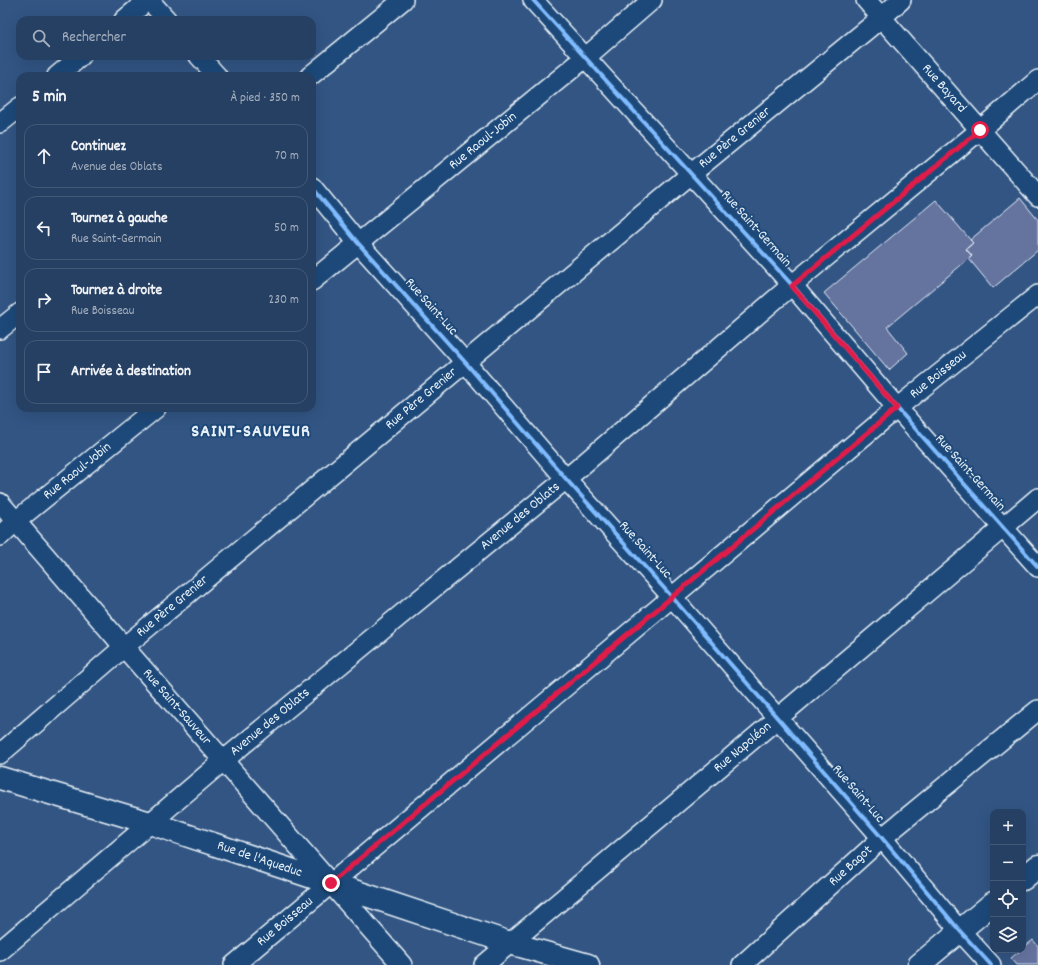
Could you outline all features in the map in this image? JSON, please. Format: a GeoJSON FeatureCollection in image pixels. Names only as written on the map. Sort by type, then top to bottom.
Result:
{"type":"FeatureCollection","features":[{"type":"Feature","properties":{"kind":"street"},"geometry":{"type":"LineString","coordinates":[[129,16],[149,0],[163,16]]}},
{"type":"Feature","properties":{"kind":"street"},"geometry":{"type":"LineString","coordinates":[[315,72],[402,0]]}},
{"type":"Feature","properties":{"kind":"street","name":"Rue Saint-Germain"},"geometry":{"type":"LineString","coordinates":[[533,0],[792,286],[897,408],[1038,567]]}},
{"type":"Feature","properties":{"kind":"street","name":"Rue Raoul-Jobin"},"geometry":{"type":"LineString","coordinates":[[316,278],[585,58],[652,0]]}},
{"type":"Feature","properties":{"kind":"street","name":"Rue Bayard"},"geometry":{"type":"LineString","coordinates":[[866,0],[1038,196]]}},
{"type":"Feature","properties":{"kind":"street","name":"Rue Père Grenier"},"geometry":{"type":"LineString","coordinates":[[0,754],[124,647],[901,0]]}},
{"type":"Feature","properties":{"kind":"street"},"geometry":{"type":"LineString","coordinates":[[62,72],[76,60]]}},
{"type":"Feature","properties":{"kind":"street"},"geometry":{"type":"LineString","coordinates":[[203,60],[213,72]]}},
{"type":"Feature","properties":{"kind":"street","name":"Avenue des Oblats"},"geometry":{"type":"LineString","coordinates":[[0,951],[223,761],[566,479],[792,286],[1038,80]]}},
{"type":"Feature","properties":{"kind":"street"},"geometry":{"type":"LineString","coordinates":[[0,123],[16,110]]}},
{"type":"Feature","properties":{"kind":"street","name":"Rue Saint-Luc"},"geometry":{"type":"LineString","coordinates":[[316,192],[358,243],[465,362],[566,479],[778,718],[960,931],[991,965]]}},
{"type":"Feature","properties":{"kind":"street","name":"Rue Boisseau"},"geometry":{"type":"LineString","coordinates":[[234,965],[897,408],[1038,295]]}},
{"type":"Feature","properties":{"kind":"street"},"geometry":{"type":"LineString","coordinates":[[0,329],[16,316]]}},
{"type":"Feature","properties":{"kind":"street","name":"Rue Raoul-Jobin"},"geometry":{"type":"LineString","coordinates":[[0,536],[16,521],[151,412]]}},
{"type":"Feature","properties":{"kind":"street","name":"Rue Napoléon"},"geometry":{"type":"LineString","coordinates":[[484,965],[1038,498]]}},
{"type":"Feature","properties":{"kind":"street","name":"Rue Saint-Sauveur"},"geometry":{"type":"LineString","coordinates":[[0,503],[402,965]]}},
{"type":"Feature","properties":{"kind":"street","name":"Rue Bagot"},"geometry":{"type":"LineString","coordinates":[[742,965],[882,838],[1038,710]]}},
{"type":"Feature","properties":{"kind":"street","name":"Rue de l'Aqueduc"},"geometry":{"type":"LineString","coordinates":[[0,778],[150,823],[510,943],[588,965]]}},
{"type":"Feature","properties":{"kind":"street"},"geometry":{"type":"LineString","coordinates":[[1026,876],[1038,866]]}},
{"type":"Feature","properties":{"kind":"street"},"geometry":{"type":"LineString","coordinates":[[919,965],[990,906]]}},
{"type":"Feature","properties":{"kind":"building"},"geometry":{"type":"Polygon","coordinates":[[[1020,198],[1038,220],[1038,250],[993,288],[969,259],[972,256],[966,249],[973,243],[970,240],[1020,198]]]}},
{"type":"Feature","properties":{"kind":"building"},"geometry":{"type":"Polygon","coordinates":[[[936,200],[973,243],[966,249],[972,256],[887,327],[908,353],[889,370],[824,293],[936,200]]]}},
{"type":"Feature","properties":{"kind":"building"},"geometry":{"type":"Polygon","coordinates":[[[1033,940],[1038,946],[1038,965],[1017,965],[1011,958],[1017,953],[1026,953],[1026,946],[1033,940]]]}},
{"type":"Feature","properties":{"kind":"cycle path"},"geometry":{"type":"LineString","coordinates":[[533,0],[792,285],[897,408],[1038,567]]}},
{"type":"Feature","properties":{"kind":"cycle path"},"geometry":{"type":"LineString","coordinates":[[316,192],[358,243],[672,597],[991,965]]}},
{"type":"Feature","properties":{"kind":"district","name":"SAINT-SAUVEUR"},"geometry":{"type":"Point","coordinates":[251,432]}},
{"type":"Feature","properties":{"kind":"route"},"geometry":{"type":"LineString","coordinates":[[331,883],[897,408],[792,286],[980,130]]}}]}
